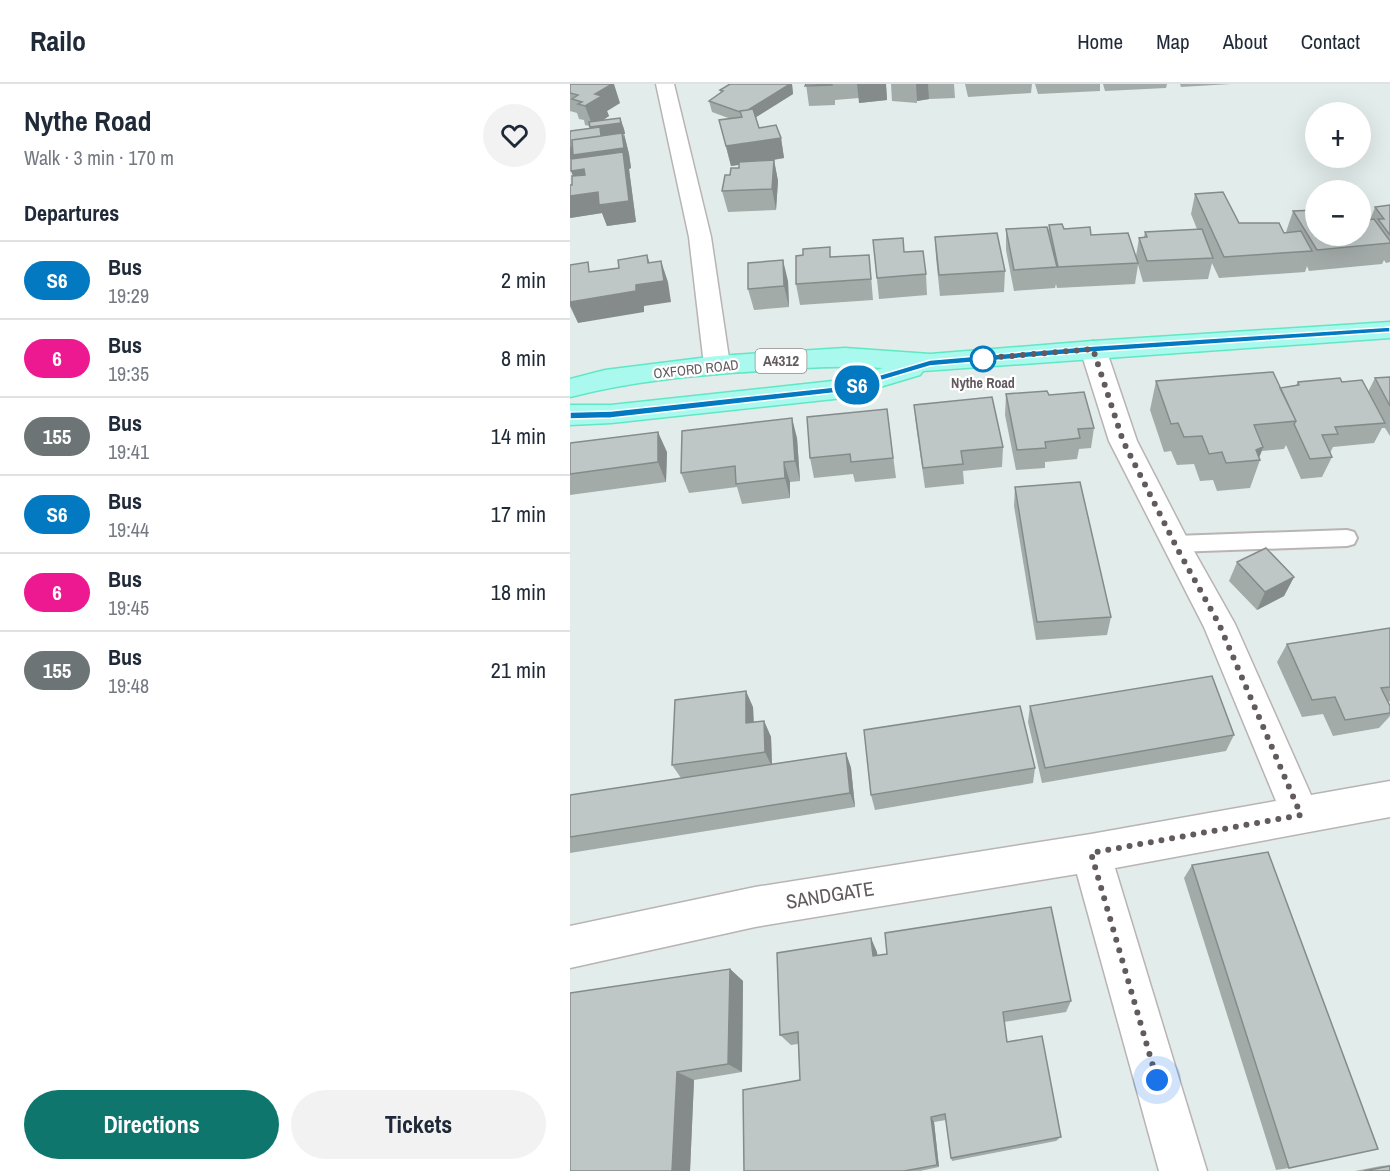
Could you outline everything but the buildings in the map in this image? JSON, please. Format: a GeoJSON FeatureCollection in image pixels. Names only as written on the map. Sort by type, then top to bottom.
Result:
{"type":"FeatureCollection","features":[{"type":"Feature","properties":{"kind":"main road","name":"OXFORD ROAD"},"geometry":{"type":"LineString","coordinates":[[570,388],[605,379],[717,365],[844,357],[930,363],[1093,349],[1390,330]]}},
{"type":"Feature","properties":{"kind":"main road","name":"OXFORD ROAD"},"geometry":{"type":"LineString","coordinates":[[570,415],[611,414],[843,389],[930,363]]}},
{"type":"Feature","properties":{"kind":"main road"},"geometry":{"type":"LineString","coordinates":[[717,365],[721,402]]}},
{"type":"Feature","properties":{"kind":"street"},"geometry":{"type":"LineString","coordinates":[[665,84],[700,237],[712,310],[717,365]]}},
{"type":"Feature","properties":{"kind":"street"},"geometry":{"type":"LineString","coordinates":[[1093,349],[1123,441],[1175,544],[1219,624],[1301,815]]}},
{"type":"Feature","properties":{"kind":"street","name":"SANDGATE"},"geometry":{"type":"LineString","coordinates":[[570,947],[755,907],[1091,853],[1390,799]]}},
{"type":"Feature","properties":{"kind":"street"},"geometry":{"type":"LineString","coordinates":[[1091,853],[1183,1171]]}},
{"type":"Feature","properties":{"kind":"lane"},"geometry":{"type":"LineString","coordinates":[[1175,544],[1347,538]]}},
{"type":"Feature","properties":{"kind":"bus line","name":"S6"},"geometry":{"type":"LineString","coordinates":[[570,415],[611,414],[843,389],[930,363],[1093,349],[1390,330]]}},
{"type":"Feature","properties":{"kind":"place","name":"Nythe Road"},"geometry":{"type":"Point","coordinates":[983,359]}},
{"type":"Feature","properties":{"kind":"route"},"geometry":{"type":"LineString","coordinates":[[983,359],[976,359],[1093,349],[1123,441],[1178,550],[1219,624],[1301,815],[1091,853],[1157,1080]]}}]}
